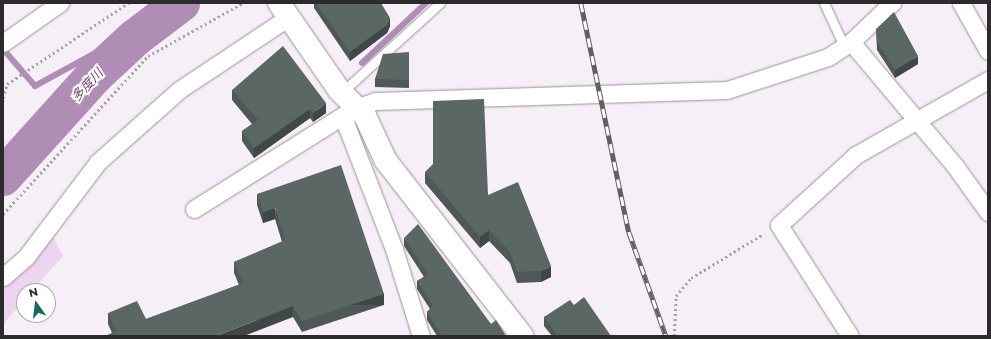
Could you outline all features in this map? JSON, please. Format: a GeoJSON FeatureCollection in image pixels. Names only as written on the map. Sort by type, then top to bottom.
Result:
{"type":"FeatureCollection","features":[{"type":"Feature","properties":{"kind":"street"},"geometry":{"type":"LineString","coordinates":[[10,38],[60,3]]}},
{"type":"Feature","properties":{"kind":"street"},"geometry":{"type":"LineString","coordinates":[[194,209],[346,106],[379,100],[727,90],[777,76],[828,57],[848,44],[892,3]]}},
{"type":"Feature","properties":{"kind":"street"},"geometry":{"type":"LineString","coordinates":[[961,3],[988,51]]}},
{"type":"Feature","properties":{"kind":"street"},"geometry":{"type":"LineString","coordinates":[[3,277],[26,257],[98,162],[179,90],[284,10],[346,106],[394,249],[421,336]]}},
{"type":"Feature","properties":{"kind":"street"},"geometry":{"type":"LineString","coordinates":[[848,44],[917,121],[988,212]]}},
{"type":"Feature","properties":{"kind":"street"},"geometry":{"type":"LineString","coordinates":[[850,336],[778,225],[856,155],[988,80]]}},
{"type":"Feature","properties":{"kind":"street"},"geometry":{"type":"LineString","coordinates":[[346,106],[365,116],[386,161],[522,336]]}},
{"type":"Feature","properties":{"kind":"lane"},"geometry":{"type":"LineString","coordinates":[[346,106],[440,3]]}},
{"type":"Feature","properties":{"kind":"lane"},"geometry":{"type":"LineString","coordinates":[[824,3],[848,44]]}},
{"type":"Feature","properties":{"kind":"path"},"geometry":{"type":"LineString","coordinates":[[3,98],[7,84],[41,59],[128,3]]}},
{"type":"Feature","properties":{"kind":"path"},"geometry":{"type":"LineString","coordinates":[[3,214],[148,56],[243,3]]}},
{"type":"Feature","properties":{"kind":"path"},"geometry":{"type":"LineString","coordinates":[[674,336],[676,296],[691,278],[778,225]]}},
{"type":"Feature","properties":{"kind":"shaded area"},"geometry":{"type":"Polygon","coordinates":[[[53,236],[63,256],[39,283],[16,283],[16,310],[3,324],[3,288],[33,263],[53,236]]]}},
{"type":"Feature","properties":{"kind":"building"},"geometry":{"type":"Polygon","coordinates":[[[316,3],[381,3],[390,18],[387,25],[350,52],[316,3]]]}},
{"type":"Feature","properties":{"kind":"building"},"geometry":{"type":"Polygon","coordinates":[[[894,12],[918,56],[895,70],[877,42],[876,29],[894,12]]]}},
{"type":"Feature","properties":{"kind":"building"},"geometry":{"type":"Polygon","coordinates":[[[283,46],[326,103],[313,113],[310,109],[254,148],[242,131],[258,120],[232,90],[283,46]]]}},
{"type":"Feature","properties":{"kind":"building"},"geometry":{"type":"Polygon","coordinates":[[[409,52],[409,80],[375,79],[383,54],[409,52]]]}},
{"type":"Feature","properties":{"kind":"building"},"geometry":{"type":"Polygon","coordinates":[[[484,99],[488,195],[518,182],[551,266],[541,271],[517,272],[510,252],[489,230],[480,237],[425,172],[433,164],[433,101],[484,99]]]}},
{"type":"Feature","properties":{"kind":"building"},"geometry":{"type":"Polygon","coordinates":[[[341,165],[384,294],[302,321],[293,306],[216,336],[105,336],[116,331],[108,313],[137,301],[146,319],[243,283],[234,262],[285,240],[275,208],[263,212],[257,194],[341,165]]]}},
{"type":"Feature","properties":{"kind":"building"},"geometry":{"type":"Polygon","coordinates":[[[418,224],[491,324],[496,320],[506,336],[442,336],[427,312],[433,306],[417,281],[428,274],[404,238],[418,224]]]}},
{"type":"Feature","properties":{"kind":"building"},"geometry":{"type":"Polygon","coordinates":[[[584,297],[611,336],[558,336],[544,317],[570,300],[574,305],[584,297]]]}},
{"type":"Feature","properties":{"kind":"waterway","name":"多度川"},"geometry":{"type":"LineString","coordinates":[[3,177],[95,75],[135,38],[181,3]]}},
{"type":"Feature","properties":{"kind":"waterway"},"geometry":{"type":"LineString","coordinates":[[362,63],[426,3]]}},
{"type":"Feature","properties":{"kind":"waterway"},"geometry":{"type":"LineString","coordinates":[[3,49],[35,86],[108,46],[129,44]]}},
{"type":"Feature","properties":{"kind":"railway"},"geometry":{"type":"LineString","coordinates":[[581,3],[629,232],[666,336]]}}]}
